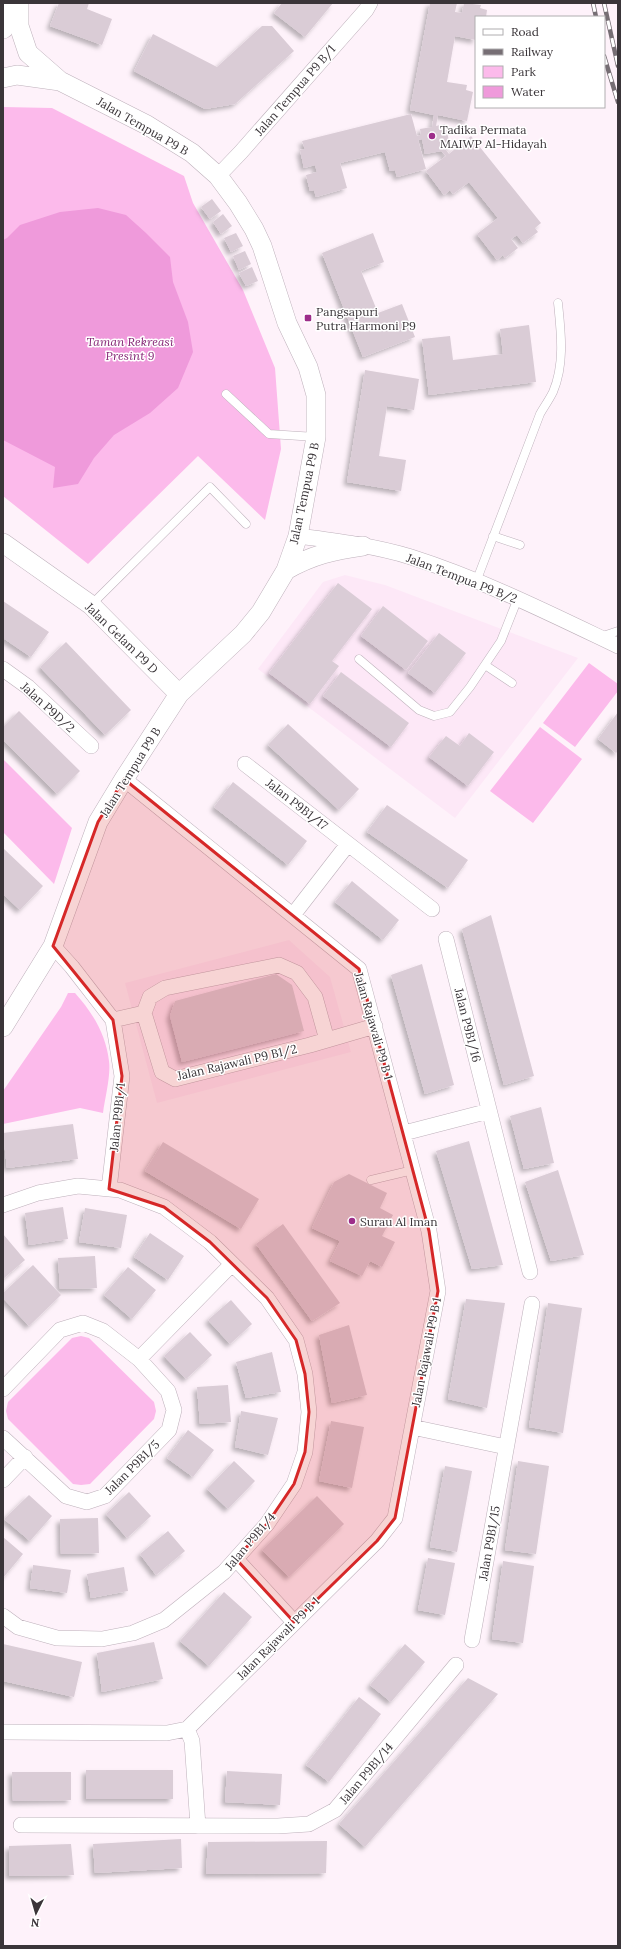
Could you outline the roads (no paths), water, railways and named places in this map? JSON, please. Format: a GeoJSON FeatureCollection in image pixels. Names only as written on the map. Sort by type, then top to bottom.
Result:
{"type":"FeatureCollection","features":[{"type":"Feature","properties":{"kind":"main road"},"geometry":{"type":"LineString","coordinates":[[3,28],[13,3]]}},
{"type":"Feature","properties":{"kind":"street","name":"Jalan Tempua P9 B"},"geometry":{"type":"LineString","coordinates":[[3,1027],[53,946],[98,822],[124,779],[179,694],[243,634],[261,612],[286,570],[298,536],[316,437],[316,395],[308,367],[292,337],[262,246],[254,229],[218,176],[192,153],[147,125],[60,81],[28,53],[18,26],[19,3]]}},
{"type":"Feature","properties":{"kind":"street","name":"Jalan Tempua P9 B/1"},"geometry":{"type":"LineString","coordinates":[[218,176],[241,152],[368,5]]}},
{"type":"Feature","properties":{"kind":"street","name":"Jalan Tempua P9 B"},"geometry":{"type":"LineString","coordinates":[[3,78],[17,75],[60,81]]}},
{"type":"Feature","properties":{"kind":"street","name":"Jalan Tempua P9 B/2"},"geometry":{"type":"LineString","coordinates":[[298,536],[363,546],[411,557],[518,598],[618,646]]}},
{"type":"Feature","properties":{"kind":"street","name":"Jalan Gelam P9 D"},"geometry":{"type":"LineString","coordinates":[[3,543],[91,606],[179,694]]}},
{"type":"Feature","properties":{"kind":"street"},"geometry":{"type":"LineString","coordinates":[[286,570],[306,558],[341,549],[363,546]]}},
{"type":"Feature","properties":{"kind":"street","name":"Jalan P9D/2"},"geometry":{"type":"LineString","coordinates":[[3,669],[28,687],[91,746]]}},
{"type":"Feature","properties":{"kind":"street","name":"Jalan P9B1/17"},"geometry":{"type":"LineString","coordinates":[[245,764],[432,910]]}},
{"type":"Feature","properties":{"kind":"street","name":"Jalan Rajawali P9 B 1"},"geometry":{"type":"LineString","coordinates":[[124,779],[360,968],[429,1231],[438,1291],[395,1518],[377,1541],[187,1729]]}},
{"type":"Feature","properties":{"kind":"street"},"geometry":{"type":"LineString","coordinates":[[292,915],[348,844]]}},
{"type":"Feature","properties":{"kind":"street","name":"Jalan P9B1/16"},"geometry":{"type":"LineString","coordinates":[[446,939],[530,1272]]}},
{"type":"Feature","properties":{"kind":"street","name":"Jalan P9B1/1"},"geometry":{"type":"LineString","coordinates":[[53,946],[72,967],[113,1020],[122,1076],[109,1189]]}},
{"type":"Feature","properties":{"kind":"street"},"geometry":{"type":"LineString","coordinates":[[113,1020],[144,1013],[150,997],[165,988],[280,965],[297,973],[315,997],[327,1040]]}},
{"type":"Feature","properties":{"kind":"street","name":"Jalan Rajawali P9 B1/2"},"geometry":{"type":"LineString","coordinates":[[144,1013],[162,1072],[175,1079],[327,1040],[375,1026]]}},
{"type":"Feature","properties":{"kind":"street"},"geometry":{"type":"LineString","coordinates":[[404,1133],[489,1111]]}},
{"type":"Feature","properties":{"kind":"street","name":"Jalan P9B1/4"},"geometry":{"type":"LineString","coordinates":[[3,1205],[38,1193],[78,1186],[120,1190],[164,1207],[210,1242],[267,1298],[296,1340],[305,1374],[309,1412],[305,1452],[294,1484],[267,1524],[224,1572],[164,1620],[133,1633],[102,1639],[57,1638],[18,1627],[3,1616]]}},
{"type":"Feature","properties":{"kind":"street"},"geometry":{"type":"LineString","coordinates":[[139,1359],[232,1264]]}},
{"type":"Feature","properties":{"kind":"street","name":"Jalan P9B1/15"},"geometry":{"type":"LineString","coordinates":[[472,1640],[532,1304]]}},
{"type":"Feature","properties":{"kind":"street","name":"Jalan P9B1/5"},"geometry":{"type":"LineString","coordinates":[[3,1389],[60,1330],[83,1323],[103,1331],[139,1359],[168,1391],[174,1410],[169,1430],[105,1496],[87,1502],[66,1496],[3,1438]]}},
{"type":"Feature","properties":{"kind":"street"},"geometry":{"type":"LineString","coordinates":[[412,1427],[506,1447]]}},
{"type":"Feature","properties":{"kind":"street"},"geometry":{"type":"LineString","coordinates":[[3,1480],[25,1457]]}},
{"type":"Feature","properties":{"kind":"street"},"geometry":{"type":"LineString","coordinates":[[236,1559],[294,1622]]}},
{"type":"Feature","properties":{"kind":"street","name":"Jalan P9B1/14"},"geometry":{"type":"LineString","coordinates":[[21,1825],[278,1826],[309,1824],[335,1810],[456,1665]]}},
{"type":"Feature","properties":{"kind":"street"},"geometry":{"type":"LineString","coordinates":[[3,1732],[167,1733],[187,1729],[192,1741],[198,1826]]}},
{"type":"Feature","properties":{"kind":"lane"},"geometry":{"type":"LineString","coordinates":[[476,582],[492,536],[540,414],[553,392],[559,372],[562,340],[558,303]]}},
{"type":"Feature","properties":{"kind":"lane"},"geometry":{"type":"LineString","coordinates":[[226,394],[269,434],[316,437]]}},
{"type":"Feature","properties":{"kind":"lane"},"geometry":{"type":"LineString","coordinates":[[91,606],[210,488],[246,524]]}},
{"type":"Feature","properties":{"kind":"lane"},"geometry":{"type":"LineString","coordinates":[[492,536],[520,545]]}},
{"type":"Feature","properties":{"kind":"lane"},"geometry":{"type":"LineString","coordinates":[[360,659],[419,710],[434,716],[450,712],[501,641],[518,598]]}},
{"type":"Feature","properties":{"kind":"lane"},"geometry":{"type":"LineString","coordinates":[[600,637],[618,631]]}},
{"type":"Feature","properties":{"kind":"lane"},"geometry":{"type":"LineString","coordinates":[[485,665],[512,683]]}},
{"type":"Feature","properties":{"kind":"lane"},"geometry":{"type":"LineString","coordinates":[[371,1180],[413,1170]]}},
{"type":"Feature","properties":{"kind":"water"},"geometry":{"type":"Polygon","coordinates":[[[98,208],[126,215],[170,257],[173,282],[188,322],[193,352],[178,388],[150,413],[114,435],[94,458],[78,484],[53,488],[55,467],[3,440],[3,240],[20,225],[60,212],[98,208]]]}},
{"type":"Feature","properties":{"kind":"railway"},"geometry":{"type":"LineString","coordinates":[[593,3],[596,16]]}},
{"type":"Feature","properties":{"kind":"railway"},"geometry":{"type":"LineString","coordinates":[[604,3],[618,66]]}},
{"type":"Feature","properties":{"kind":"railway"},"geometry":{"type":"LineString","coordinates":[[605,59],[618,102]]}},
{"type":"Feature","properties":{"kind":"place","name":"Tadika Permata MAIWP Al-Hidayah"},"geometry":{"type":"Point","coordinates":[432,136]}},
{"type":"Feature","properties":{"kind":"place","name":"Pangsapuri Putra Harmoni P9"},"geometry":{"type":"Point","coordinates":[308,318]}},
{"type":"Feature","properties":{"kind":"place","name":"Surau Al Iman"},"geometry":{"type":"Point","coordinates":[352,1221]}},
{"type":"Feature","properties":{"kind":"park label","name":"Taman Rekreasi Presint 9"},"geometry":{"type":"Point","coordinates":[130,348]}}]}
